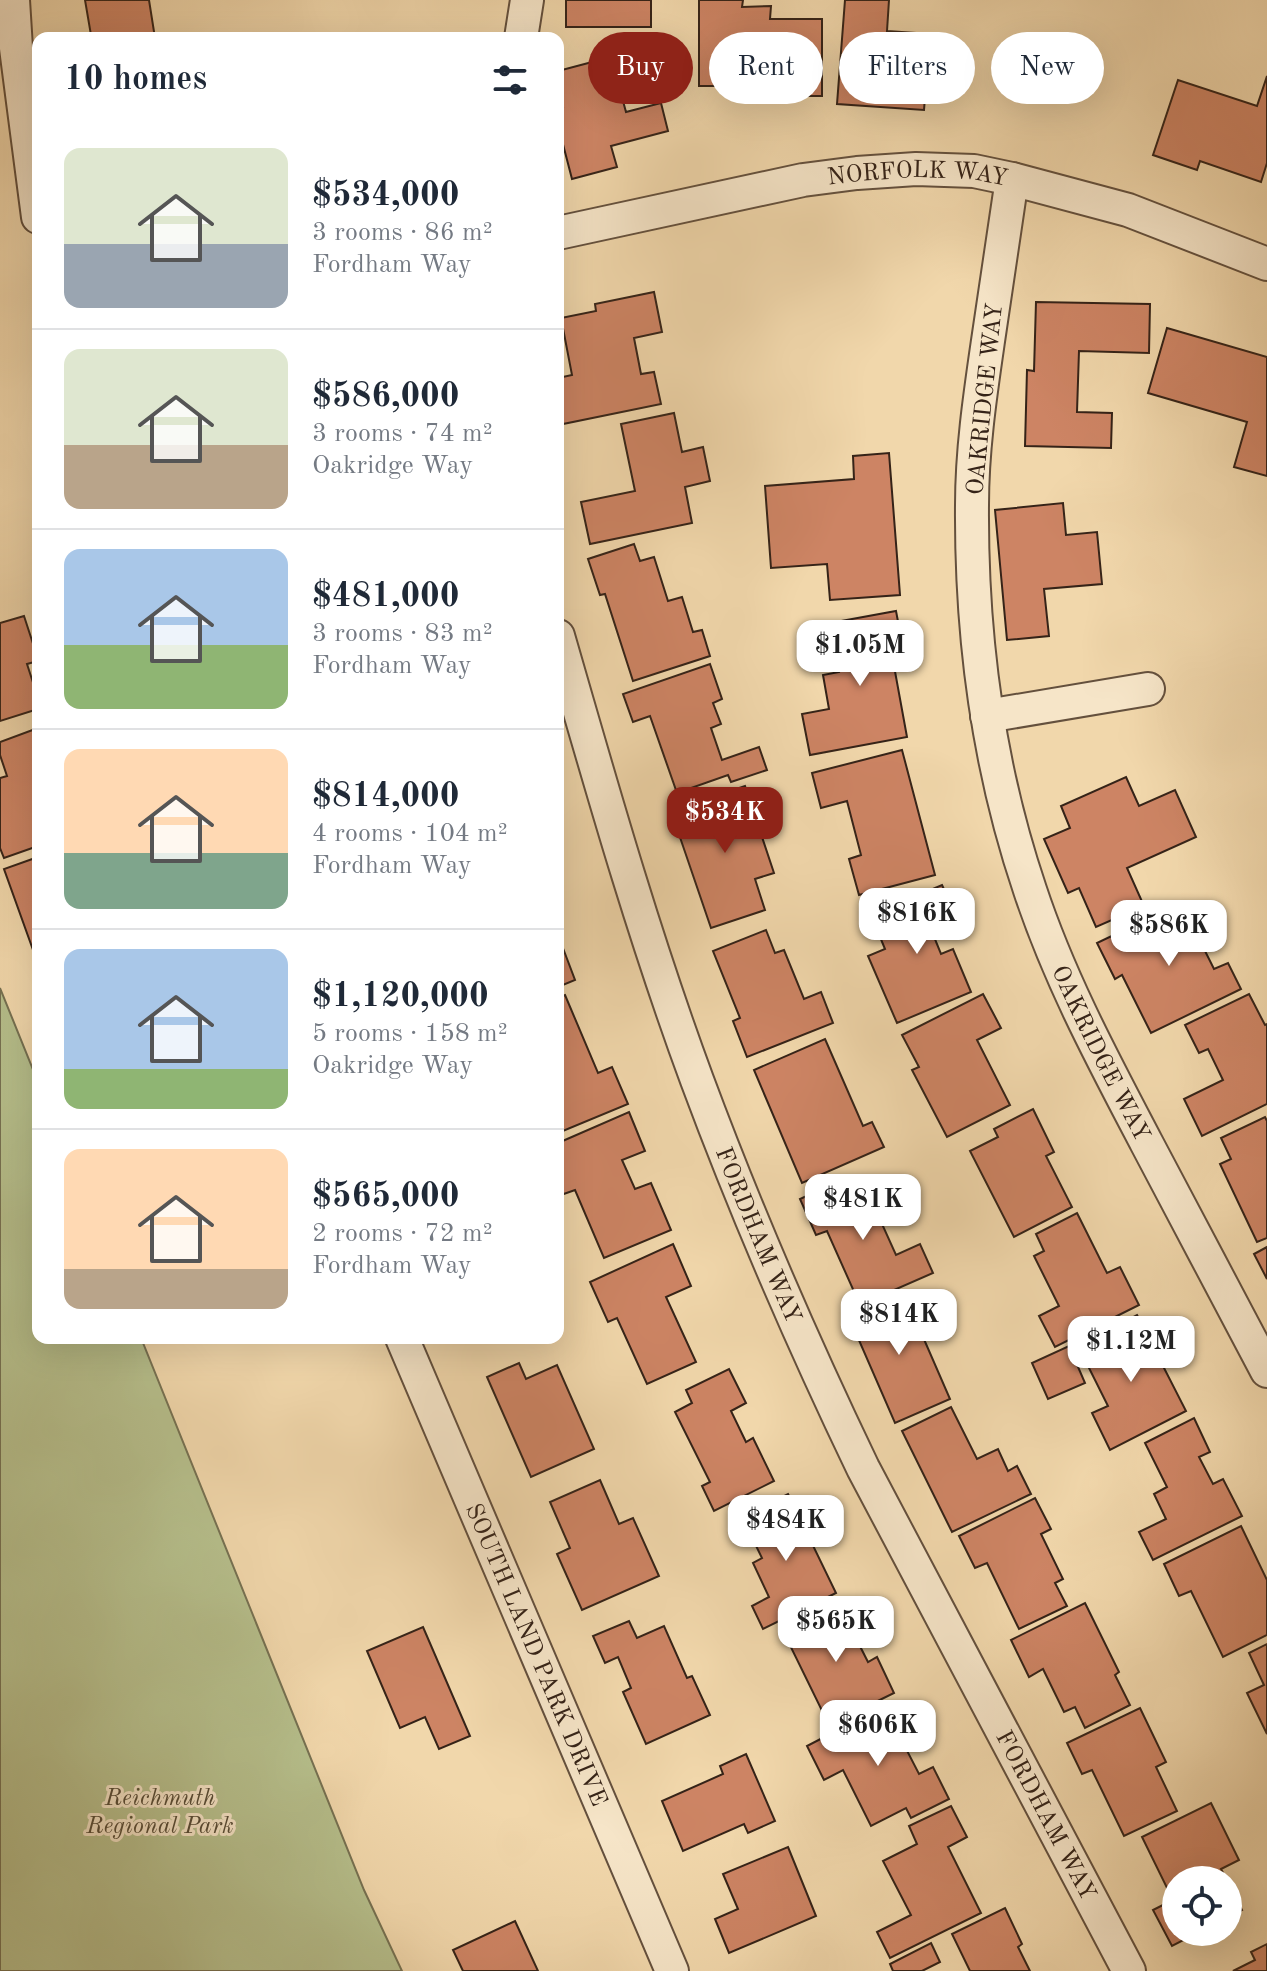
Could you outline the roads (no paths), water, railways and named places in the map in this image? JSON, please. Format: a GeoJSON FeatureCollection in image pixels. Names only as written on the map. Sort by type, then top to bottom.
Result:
{"type":"FeatureCollection","features":[{"type":"Feature","properties":{"kind":"street"},"geometry":{"type":"LineString","coordinates":[[13,0],[32,171]]}},
{"type":"Feature","properties":{"kind":"street"},"geometry":{"type":"LineString","coordinates":[[522,32],[527,0]]}},
{"type":"Feature","properties":{"kind":"street","name":"NORFOLK WAY"},"geometry":{"type":"LineString","coordinates":[[564,232],[803,180],[916,169],[974,171],[1128,210],[1267,264]]}},
{"type":"Feature","properties":{"kind":"street","name":"OAKRIDGE WAY"},"geometry":{"type":"LineString","coordinates":[[1012,179],[976,422],[972,501],[973,580],[979,658],[1003,795],[1030,890],[1065,981],[1102,1059],[1267,1371]]}},
{"type":"Feature","properties":{"kind":"street","name":"FORDHAM WAY"},"geometry":{"type":"LineString","coordinates":[[564,657],[649,944],[747,1210],[863,1468],[1129,1971]]}},
{"type":"Feature","properties":{"kind":"street"},"geometry":{"type":"LineString","coordinates":[[987,716],[1148,689]]}},
{"type":"Feature","properties":{"kind":"street","name":"SOUTH LAND PARK DRIVE"},"geometry":{"type":"LineString","coordinates":[[405,1344],[672,1971]]}},
{"type":"Feature","properties":{"kind":"park label","name":"Reichmuth Regional Park"},"geometry":{"type":"Point","coordinates":[160,1811]}}]}
